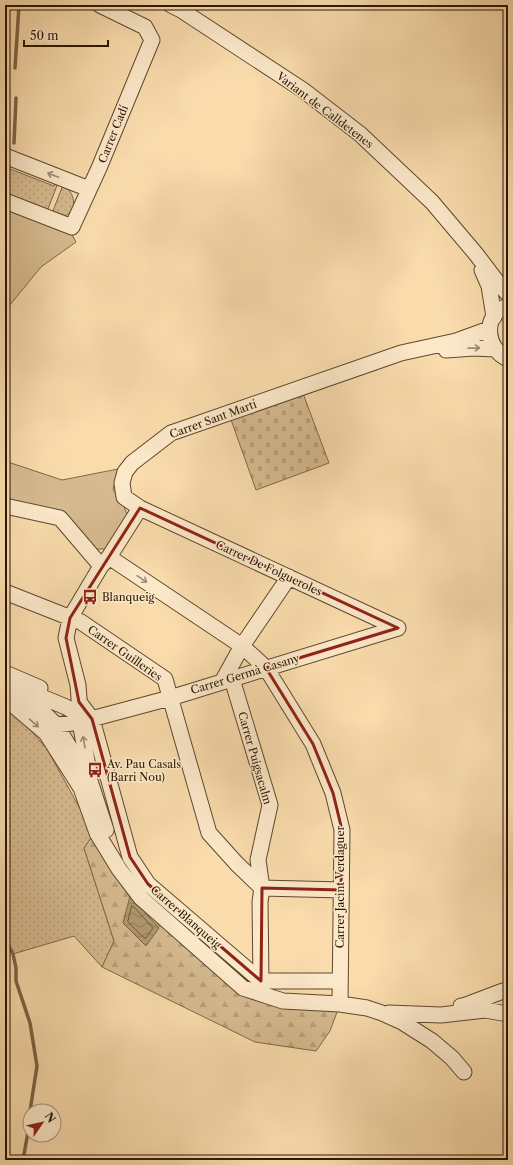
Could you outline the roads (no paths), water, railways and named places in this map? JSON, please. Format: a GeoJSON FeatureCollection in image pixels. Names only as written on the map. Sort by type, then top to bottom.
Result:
{"type":"FeatureCollection","features":[{"type":"Feature","properties":{"kind":"street","name":"Carrer Cadí"},"geometry":{"type":"LineString","coordinates":[[5,201],[72,227],[152,40],[145,27],[100,5]]}},
{"type":"Feature","properties":{"kind":"street","name":"Variant de Calldetenes"},"geometry":{"type":"LineString","coordinates":[[171,5],[181,10],[303,90],[360,134],[432,202],[508,294]]}},
{"type":"Feature","properties":{"kind":"street"},"geometry":{"type":"LineString","coordinates":[[5,156],[89,189]]}},
{"type":"Feature","properties":{"kind":"street","name":"Variant de Calldetenes"},"geometry":{"type":"LineString","coordinates":[[476,254],[489,286],[492,323],[490,338],[495,349]]}},
{"type":"Feature","properties":{"kind":"street","name":"Carrer Sant Martí"},"geometry":{"type":"LineString","coordinates":[[140,508],[124,497],[122,483],[125,472],[132,463],[170,433],[401,353],[456,341],[492,323],[497,312],[508,306]]}},
{"type":"Feature","properties":{"kind":"street","name":"Carrer Sant Martí"},"geometry":{"type":"LineString","coordinates":[[353,369],[420,353],[474,348],[495,349]]}},
{"type":"Feature","properties":{"kind":"street"},"geometry":{"type":"LineString","coordinates":[[495,349],[499,354],[508,359]]}},
{"type":"Feature","properties":{"kind":"street","name":"Carrer Jacint Verdaguer"},"geometry":{"type":"LineString","coordinates":[[5,506],[60,518],[105,562],[242,646],[266,668],[313,744],[333,793],[342,830],[340,1004]]}},
{"type":"Feature","properties":{"kind":"street"},"geometry":{"type":"LineString","coordinates":[[56,725],[78,685],[66,638],[70,618],[140,508]]}},
{"type":"Feature","properties":{"kind":"street","name":"Carrer De Folgueroles"},"geometry":{"type":"LineString","coordinates":[[140,508],[398,628]]}},
{"type":"Feature","properties":{"kind":"street"},"geometry":{"type":"LineString","coordinates":[[227,681],[242,646],[289,577]]}},
{"type":"Feature","properties":{"kind":"street","name":"Carrer Guilleries"},"geometry":{"type":"LineString","coordinates":[[5,592],[81,622],[165,679],[209,833],[237,864],[262,888]]}},
{"type":"Feature","properties":{"kind":"street","name":"Carrer Germà Casany"},"geometry":{"type":"LineString","coordinates":[[56,725],[86,721],[170,698],[398,628]]}},
{"type":"Feature","properties":{"kind":"street"},"geometry":{"type":"LineString","coordinates":[[5,673],[43,690],[67,704],[74,712],[86,721],[90,781]]}},
{"type":"Feature","properties":{"kind":"street","name":"Carrer Puigsacalm"},"geometry":{"type":"LineString","coordinates":[[227,681],[270,805],[258,860],[262,888],[260,902],[261,981]]}},
{"type":"Feature","properties":{"kind":"street"},"geometry":{"type":"LineString","coordinates":[[5,685],[67,704]]}},
{"type":"Feature","properties":{"kind":"street"},"geometry":{"type":"LineString","coordinates":[[5,685],[35,704],[56,725],[90,781],[119,869]]}},
{"type":"Feature","properties":{"kind":"street"},"geometry":{"type":"LineString","coordinates":[[5,698],[46,733],[81,788],[97,833],[119,869],[141,898],[244,988],[283,1001],[340,1004],[367,1008],[382,1013],[402,1022],[432,1041],[452,1058],[464,1072]]}},
{"type":"Feature","properties":{"kind":"street","name":"Carrer Blanqueig"},"geometry":{"type":"LineString","coordinates":[[86,721],[130,857],[148,884],[261,981]]}},
{"type":"Feature","properties":{"kind":"street"},"geometry":{"type":"LineString","coordinates":[[262,888],[341,890]]}},
{"type":"Feature","properties":{"kind":"street"},"geometry":{"type":"LineString","coordinates":[[261,981],[340,981]]}},
{"type":"Feature","properties":{"kind":"street"},"geometry":{"type":"LineString","coordinates":[[414,1014],[433,1009],[466,1005],[506,987]]}},
{"type":"Feature","properties":{"kind":"street"},"geometry":{"type":"LineString","coordinates":[[505,1018],[501,1004],[506,987]]}},
{"type":"Feature","properties":{"kind":"street"},"geometry":{"type":"LineString","coordinates":[[382,1013],[441,1014],[485,1010],[505,1018]]}},
{"type":"Feature","properties":{"kind":"water"},"geometry":{"type":"Polygon","coordinates":[[[130,896],[159,928],[146,946],[123,923],[130,896]]]}},
{"type":"Feature","properties":{"kind":"waterway"},"geometry":{"type":"LineString","coordinates":[[15,68],[19,5]]}},
{"type":"Feature","properties":{"kind":"waterway"},"geometry":{"type":"LineString","coordinates":[[14,143],[16,98]]}},
{"type":"Feature","properties":{"kind":"waterway"},"geometry":{"type":"LineString","coordinates":[[5,939],[13,954],[16,968],[16,981],[30,1023],[37,1066],[31,1103]]}},
{"type":"Feature","properties":{"kind":"waterway"},"geometry":{"type":"LineString","coordinates":[[23,1160],[26,1143]]}},
{"type":"Feature","properties":{"kind":"place","name":"Blanqueig"},"geometry":{"type":"Point","coordinates":[90,597]}},
{"type":"Feature","properties":{"kind":"place","name":"Av. Pau Casals (Barri Nou)"},"geometry":{"type":"Point","coordinates":[95,770]}}]}
